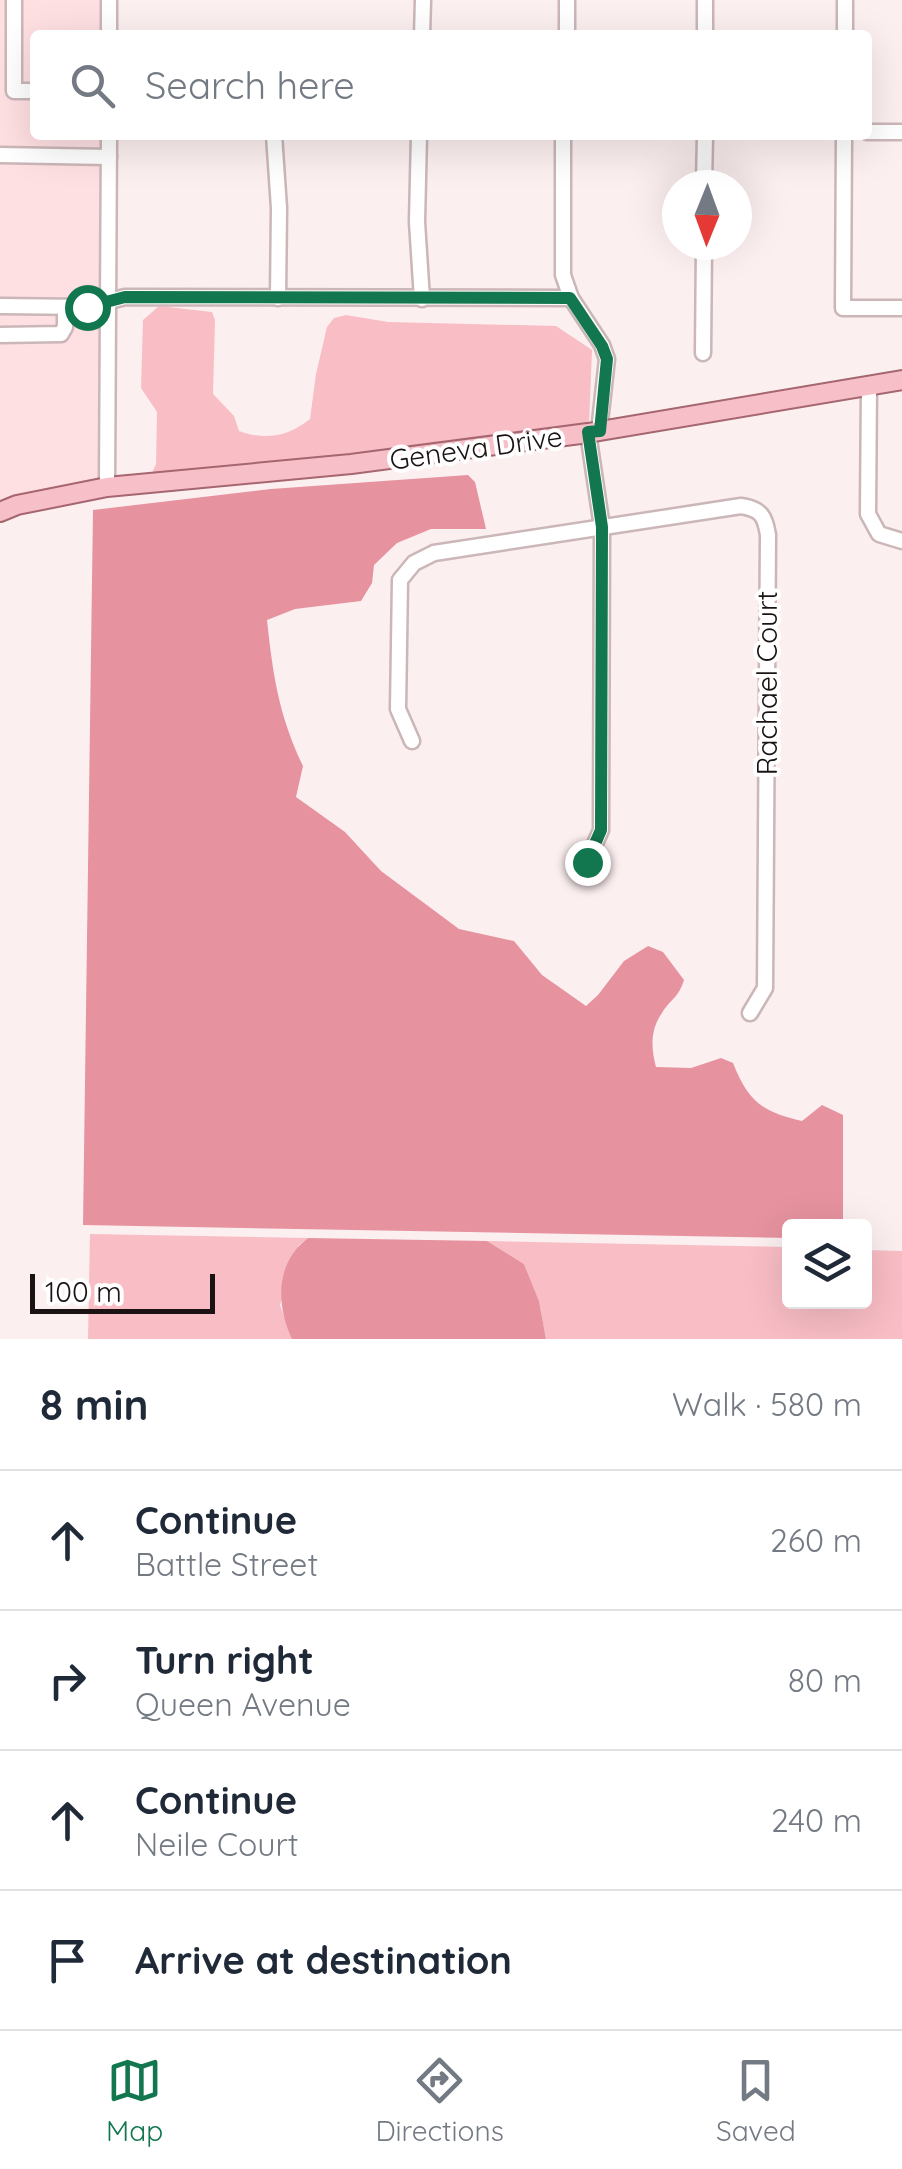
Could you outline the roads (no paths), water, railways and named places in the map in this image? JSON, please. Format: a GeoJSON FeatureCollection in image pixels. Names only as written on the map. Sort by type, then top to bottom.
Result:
{"type":"FeatureCollection","features":[{"type":"Feature","properties":{"kind":"main road","name":"Geneva Drive"},"geometry":{"type":"LineString","coordinates":[[0,512],[107,487],[351,464],[594,432],[902,380]]}},
{"type":"Feature","properties":{"kind":"street"},"geometry":{"type":"LineString","coordinates":[[14,0],[14,91],[30,91]]}},
{"type":"Feature","properties":{"kind":"street"},"geometry":{"type":"LineString","coordinates":[[109,30],[110,0]]}},
{"type":"Feature","properties":{"kind":"street"},"geometry":{"type":"LineString","coordinates":[[422,0],[422,30]]}},
{"type":"Feature","properties":{"kind":"street"},"geometry":{"type":"LineString","coordinates":[[567,30],[568,0]]}},
{"type":"Feature","properties":{"kind":"street"},"geometry":{"type":"LineString","coordinates":[[705,0],[705,30]]}},
{"type":"Feature","properties":{"kind":"street"},"geometry":{"type":"LineString","coordinates":[[845,0],[845,30]]}},
{"type":"Feature","properties":{"kind":"street"},"geometry":{"type":"LineString","coordinates":[[872,132],[902,132]]}},
{"type":"Feature","properties":{"kind":"street"},"geometry":{"type":"LineString","coordinates":[[107,487],[109,140]]}},
{"type":"Feature","properties":{"kind":"street"},"geometry":{"type":"LineString","coordinates":[[274,140],[279,208],[278,298]]}},
{"type":"Feature","properties":{"kind":"street"},"geometry":{"type":"LineString","coordinates":[[418,140],[416,222],[422,299]]}},
{"type":"Feature","properties":{"kind":"street"},"geometry":{"type":"LineString","coordinates":[[563,140],[563,275],[570,298],[607,359],[594,432],[602,527],[601,830],[587,862]]}},
{"type":"Feature","properties":{"kind":"street"},"geometry":{"type":"LineString","coordinates":[[704,140],[704,170]]}},
{"type":"Feature","properties":{"kind":"street"},"geometry":{"type":"LineString","coordinates":[[844,140],[843,308],[902,308]]}},
{"type":"Feature","properties":{"kind":"street"},"geometry":{"type":"LineString","coordinates":[[0,155],[109,157]]}},
{"type":"Feature","properties":{"kind":"street"},"geometry":{"type":"LineString","coordinates":[[704,260],[704,353]]}},
{"type":"Feature","properties":{"kind":"street"},"geometry":{"type":"LineString","coordinates":[[0,306],[87,307],[125,297],[570,298]]}},
{"type":"Feature","properties":{"kind":"street"},"geometry":{"type":"LineString","coordinates":[[0,335],[61,334],[66,307]]}},
{"type":"Feature","properties":{"kind":"street"},"geometry":{"type":"LineString","coordinates":[[869,385],[868,514],[879,534],[902,541]]}},
{"type":"Feature","properties":{"kind":"street","name":"Rachael Court"},"geometry":{"type":"LineString","coordinates":[[602,527],[742,506],[755,508],[765,517],[765,988],[750,1013]]}},
{"type":"Feature","properties":{"kind":"street"},"geometry":{"type":"LineString","coordinates":[[412,741],[398,709],[398,614],[400,580],[414,563],[434,554],[602,527]]}}]}
